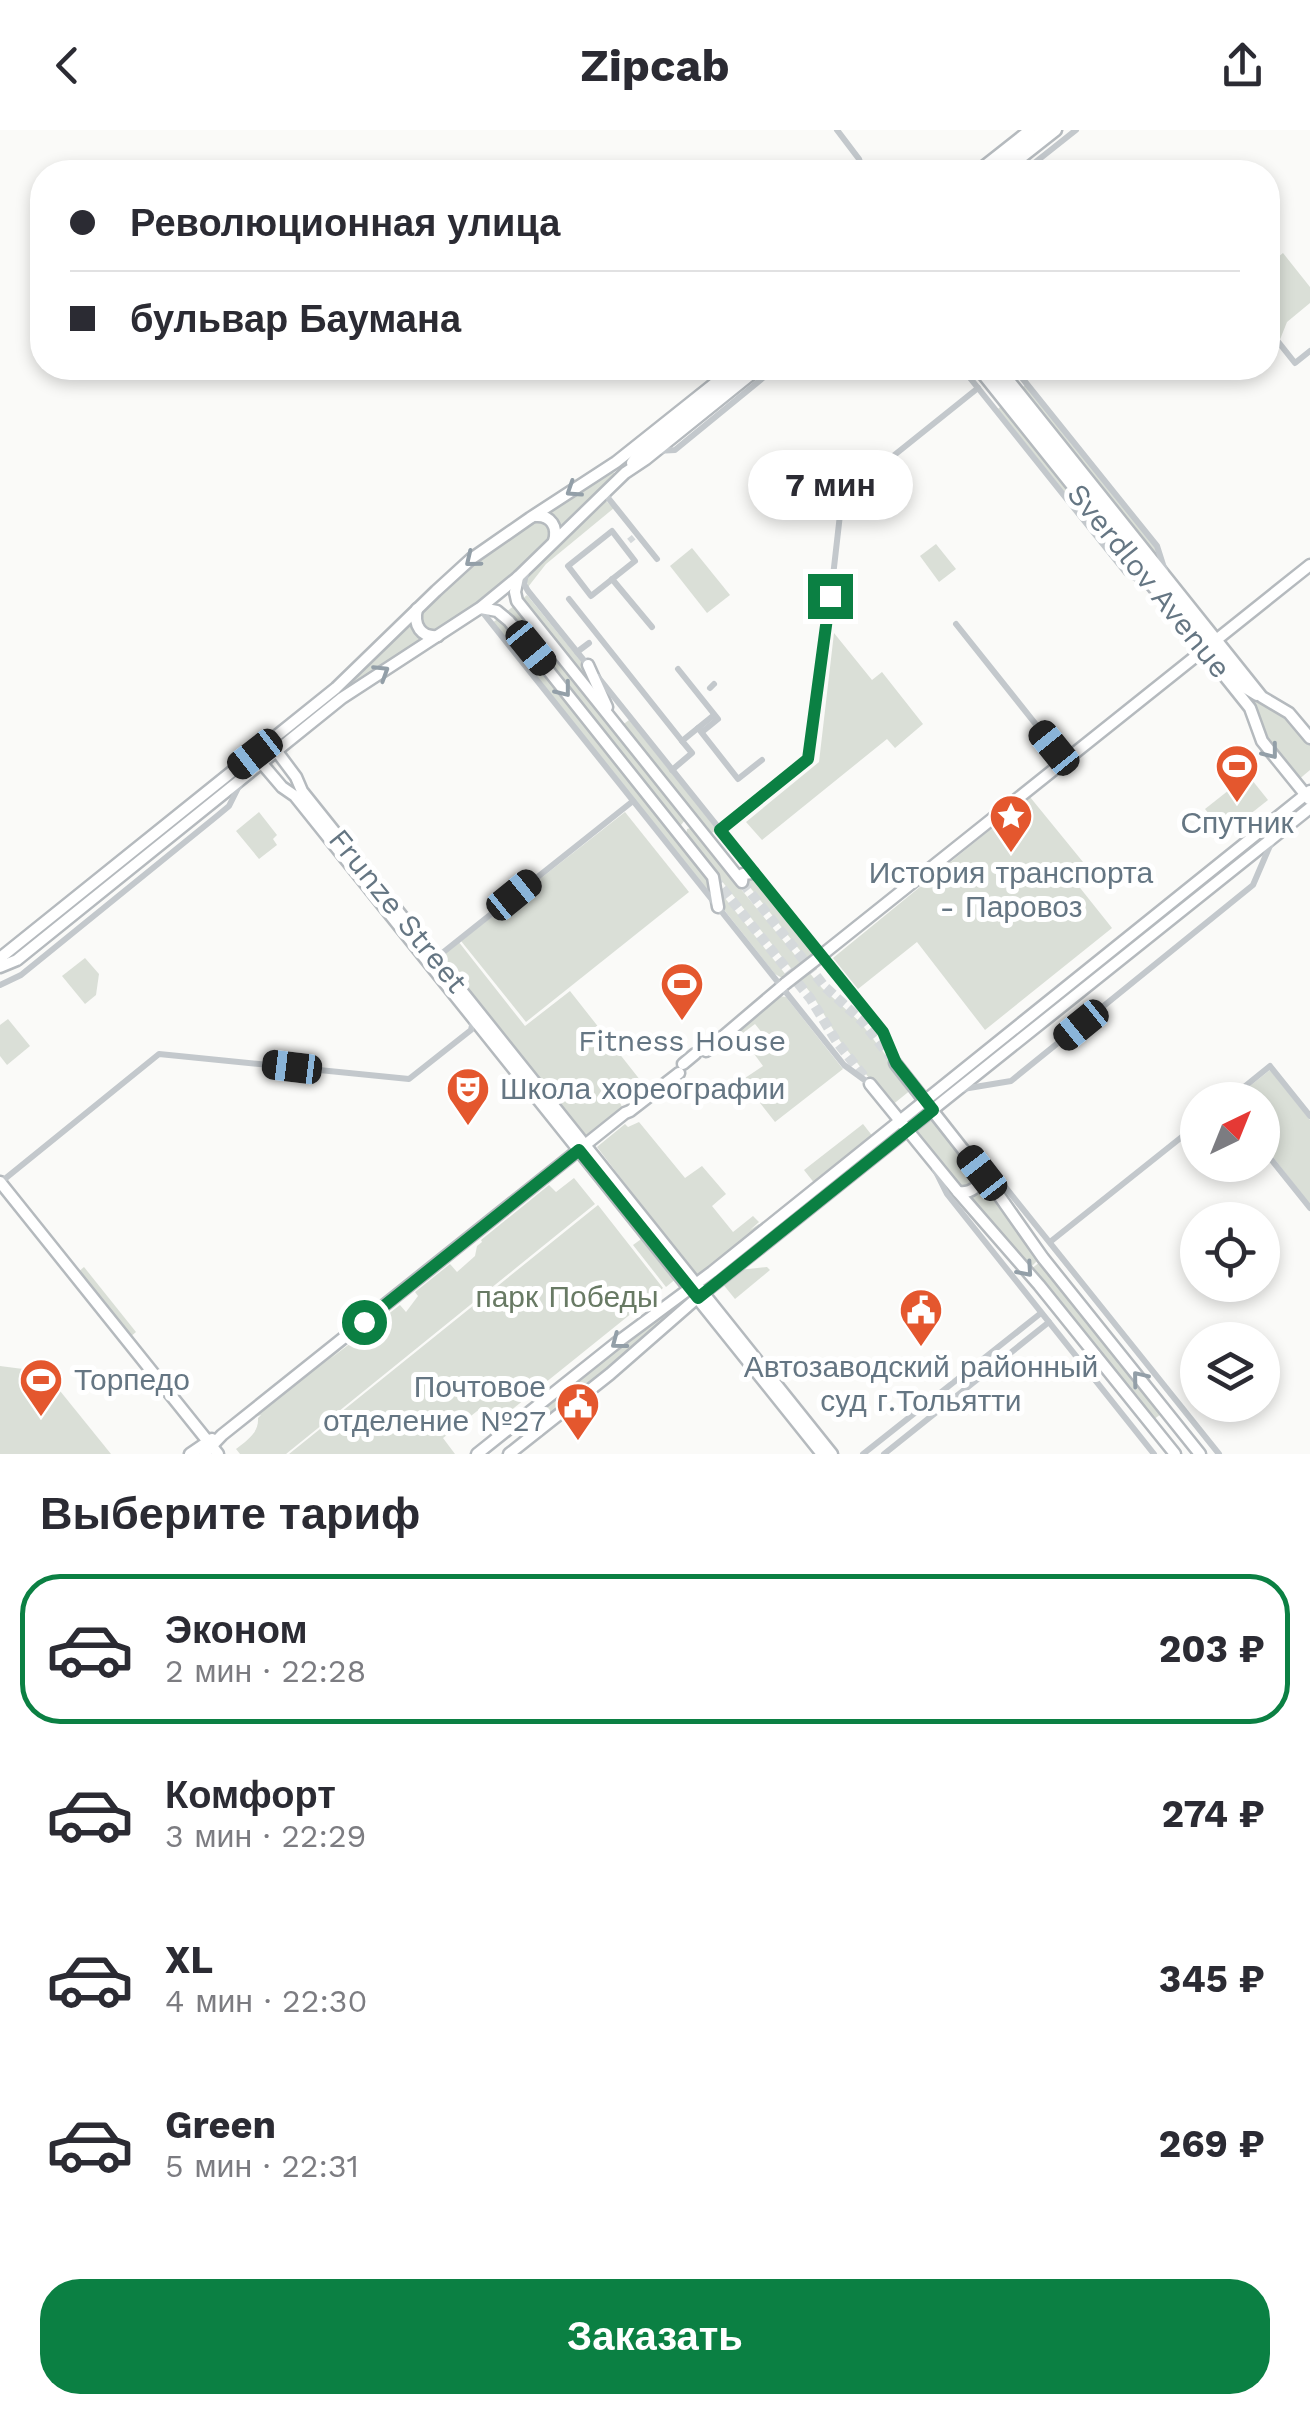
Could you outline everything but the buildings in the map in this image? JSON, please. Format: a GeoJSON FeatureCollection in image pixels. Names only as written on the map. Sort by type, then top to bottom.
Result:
{"type":"FeatureCollection","features":[{"type":"Feature","properties":{"kind":"main road"},"geometry":{"type":"LineString","coordinates":[[991,160],[1030,130]]}},
{"type":"Feature","properties":{"kind":"main road"},"geometry":{"type":"LineString","coordinates":[[1005,160],[1043,130]]}},
{"type":"Feature","properties":{"kind":"main road"},"geometry":{"type":"LineString","coordinates":[[1018,160],[1056,130]]}},
{"type":"Feature","properties":{"kind":"main road"},"geometry":{"type":"LineString","coordinates":[[273,747],[480,608],[518,577],[604,493],[621,466],[720,380]]}},
{"type":"Feature","properties":{"kind":"main road"},"geometry":{"type":"LineString","coordinates":[[0,970],[273,747],[472,560],[530,518],[621,466],[731,380]]}},
{"type":"Feature","properties":{"kind":"main road"},"geometry":{"type":"LineString","coordinates":[[621,466],[655,451],[744,380]]}},
{"type":"Feature","properties":{"kind":"main road","name":"Sverdlov Avenue"},"geometry":{"type":"LineString","coordinates":[[988,380],[1156,590],[1210,645],[1255,701],[1262,741],[1309,799]]}},
{"type":"Feature","properties":{"kind":"main road","name":"Sverdlov Avenue"},"geometry":{"type":"LineString","coordinates":[[999,380],[1255,701],[1289,713],[1310,738]]}},
{"type":"Feature","properties":{"kind":"main road","name":"Sverdlov Avenue"},"geometry":{"type":"LineString","coordinates":[[1009,380],[1166,577],[1210,645]]}},
{"type":"Feature","properties":{"kind":"main road"},"geometry":{"type":"LineString","coordinates":[[530,518],[545,516],[552,522],[556,531],[553,544]]}},
{"type":"Feature","properties":{"kind":"main road"},"geometry":{"type":"LineString","coordinates":[[190,1454],[209,1449],[628,1108],[1310,565]]}},
{"type":"Feature","properties":{"kind":"main road"},"geometry":{"type":"LineString","coordinates":[[518,577],[518,601],[727,864],[742,882],[744,874],[754,873]]}},
{"type":"Feature","properties":{"kind":"main road"},"geometry":{"type":"LineString","coordinates":[[418,608],[415,620],[420,630],[427,636],[439,636]]}},
{"type":"Feature","properties":{"kind":"main road"},"geometry":{"type":"LineString","coordinates":[[480,608],[497,611],[510,621],[713,877],[718,907]]}},
{"type":"Feature","properties":{"kind":"main road"},"geometry":{"type":"LineString","coordinates":[[588,665],[614,722]]}},
{"type":"Feature","properties":{"kind":"main road","name":"Frunze Street"},"geometry":{"type":"LineString","coordinates":[[273,747],[295,789],[473,1018],[528,1080]]}},
{"type":"Feature","properties":{"kind":"main road"},"geometry":{"type":"LineString","coordinates":[[0,958],[20,952],[242,779],[259,759]]}},
{"type":"Feature","properties":{"kind":"main road","name":"Frunze Street"},"geometry":{"type":"LineString","coordinates":[[259,759],[295,789]]}},
{"type":"Feature","properties":{"kind":"main road"},"geometry":{"type":"LineString","coordinates":[[477,1454],[535,1406],[697,1291],[1217,875],[1274,836],[1309,799]]}},
{"type":"Feature","properties":{"kind":"main road"},"geometry":{"type":"LineString","coordinates":[[929,1105],[957,1090],[1309,799]]}},
{"type":"Feature","properties":{"kind":"main road"},"geometry":{"type":"LineString","coordinates":[[676,832],[692,820]]}},
{"type":"Feature","properties":{"kind":"main road","name":"Frunze Street"},"geometry":{"type":"LineString","coordinates":[[414,938],[437,957],[528,1080],[798,1418],[822,1454]]}},
{"type":"Feature","properties":{"kind":"main road"},"geometry":{"type":"LineString","coordinates":[[896,1063],[1044,1260],[1200,1454]]}},
{"type":"Feature","properties":{"kind":"main road"},"geometry":{"type":"LineString","coordinates":[[870,1084],[1175,1454]]}},
{"type":"Feature","properties":{"kind":"main road"},"geometry":{"type":"LineString","coordinates":[[958,1192],[975,1188],[982,1173]]}},
{"type":"Feature","properties":{"kind":"main road"},"geometry":{"type":"LineString","coordinates":[[0,1186],[209,1449]]}},
{"type":"Feature","properties":{"kind":"main road"},"geometry":{"type":"LineString","coordinates":[[509,1454],[610,1374],[697,1291]]}},
{"type":"Feature","properties":{"kind":"main road"},"geometry":{"type":"LineString","coordinates":[[531,1436],[520,1438],[515,1430],[535,1406]]}},
{"type":"Feature","properties":{"kind":"main road","name":"Frunze Street"},"geometry":{"type":"LineString","coordinates":[[798,1418],[832,1454]]}},
{"type":"Feature","properties":{"kind":"main road"},"geometry":{"type":"LineString","coordinates":[[477,1454],[488,1454]]}},
{"type":"Feature","properties":{"kind":"street"},"geometry":{"type":"LineString","coordinates":[[836,130],[860,160]]}},
{"type":"Feature","properties":{"kind":"street"},"geometry":{"type":"LineString","coordinates":[[1038,160],[1076,130]]}},
{"type":"Feature","properties":{"kind":"street"},"geometry":{"type":"LineString","coordinates":[[1280,344],[1295,363],[1310,351]]}},
{"type":"Feature","properties":{"kind":"street"},"geometry":{"type":"LineString","coordinates":[[655,451],[675,450],[762,380]]}},
{"type":"Feature","properties":{"kind":"street"},"geometry":{"type":"LineString","coordinates":[[972,380],[1126,573],[1156,590]]}},
{"type":"Feature","properties":{"kind":"street"},"geometry":{"type":"LineString","coordinates":[[1024,380],[1158,546],[1166,577]]}},
{"type":"Feature","properties":{"kind":"street"},"geometry":{"type":"LineString","coordinates":[[720,830],[808,759],[842,497],[978,388]]}},
{"type":"Feature","properties":{"kind":"street"},"geometry":{"type":"LineString","coordinates":[[604,493],[631,540],[635,561],[591,596],[568,566],[612,531],[631,540],[657,559]]}},
{"type":"Feature","properties":{"kind":"street"},"geometry":{"type":"LineString","coordinates":[[528,567],[524,584],[528,591],[883,1032],[896,1063]]}},
{"type":"Feature","properties":{"kind":"street"},"geometry":{"type":"LineString","coordinates":[[612,579],[652,627]]}},
{"type":"Feature","properties":{"kind":"street"},"geometry":{"type":"LineString","coordinates":[[569,599],[593,639],[692,754],[672,770]]}},
{"type":"Feature","properties":{"kind":"street"},"geometry":{"type":"LineString","coordinates":[[480,608],[844,1065],[870,1084]]}},
{"type":"Feature","properties":{"kind":"street"},"geometry":{"type":"LineString","coordinates":[[956,624],[1065,760]]}},
{"type":"Feature","properties":{"kind":"street"},"geometry":{"type":"LineString","coordinates":[[577,652],[593,639]]}},
{"type":"Feature","properties":{"kind":"street"},"geometry":{"type":"LineString","coordinates":[[678,669],[707,690],[714,715],[682,742]]}},
{"type":"Feature","properties":{"kind":"street"},"geometry":{"type":"LineString","coordinates":[[700,730],[738,779],[762,760]]}},
{"type":"Feature","properties":{"kind":"street"},"geometry":{"type":"LineString","coordinates":[[0,986],[21,975],[218,816],[229,806],[242,779]]}},
{"type":"Feature","properties":{"kind":"street"},"geometry":{"type":"LineString","coordinates":[[437,957],[632,801]]}},
{"type":"Feature","properties":{"kind":"street"},"geometry":{"type":"LineString","coordinates":[[957,1090],[1012,1081],[1253,885],[1274,836]]}},
{"type":"Feature","properties":{"kind":"street"},"geometry":{"type":"LineString","coordinates":[[727,864],[754,873]]}},
{"type":"Feature","properties":{"kind":"street"},"geometry":{"type":"LineString","coordinates":[[0,1186],[159,1054],[409,1079],[467,1033],[473,1027],[473,1018]]}},
{"type":"Feature","properties":{"kind":"street"},"geometry":{"type":"LineString","coordinates":[[467,1033],[484,1031]]}},
{"type":"Feature","properties":{"kind":"street"},"geometry":{"type":"LineString","coordinates":[[1250,1082],[1270,1066],[1310,1116]]}},
{"type":"Feature","properties":{"kind":"street"},"geometry":{"type":"LineString","coordinates":[[1050,1242],[1180,1138]]}},
{"type":"Feature","properties":{"kind":"street"},"geometry":{"type":"LineString","coordinates":[[958,1143],[986,1163],[1219,1454]]}},
{"type":"Feature","properties":{"kind":"street"},"geometry":{"type":"LineString","coordinates":[[928,1155],[947,1194],[1154,1454]]}},
{"type":"Feature","properties":{"kind":"street"},"geometry":{"type":"LineString","coordinates":[[1280,1170],[1310,1208]]}},
{"type":"Feature","properties":{"kind":"street"},"geometry":{"type":"LineString","coordinates":[[863,1454],[1042,1313]]}},
{"type":"Feature","properties":{"kind":"street"},"geometry":{"type":"LineString","coordinates":[[884,1454],[955,1403],[1049,1322]]}},
{"type":"Feature","properties":{"kind":"street"},"geometry":{"type":"LineString","coordinates":[[974,1366],[982,1376]]}},
{"type":"Feature","properties":{"kind":"street"},"geometry":{"type":"LineString","coordinates":[[894,1429],[902,1439]]}},
{"type":"Feature","properties":{"kind":"green space"},"geometry":{"type":"Polygon","coordinates":[[[1283,253],[1310,287],[1310,303],[1287,322],[1280,340],[1283,253]]]}},
{"type":"Feature","properties":{"kind":"green space"},"geometry":{"type":"Polygon","coordinates":[[[1026,384],[1154,544],[1162,566],[1024,394],[1022,388],[1026,384]]]}},
{"type":"Feature","properties":{"kind":"green space"},"geometry":{"type":"Polygon","coordinates":[[[1002,405],[1145,580],[1129,572],[998,409],[1002,405]]]}},
{"type":"Feature","properties":{"kind":"green space"},"geometry":{"type":"Polygon","coordinates":[[[612,471],[616,475],[560,530],[547,512],[612,471]]]}},
{"type":"Feature","properties":{"kind":"green space"},"geometry":{"type":"Polygon","coordinates":[[[606,501],[614,508],[546,564],[528,587],[526,577],[606,501]]]}},
{"type":"Feature","properties":{"kind":"green space"},"geometry":{"type":"Polygon","coordinates":[[[535,520],[549,522],[552,539],[473,608],[439,628],[427,630],[420,621],[436,596],[535,520]]]}},
{"type":"Feature","properties":{"kind":"green space"},"geometry":{"type":"Polygon","coordinates":[[[936,544],[956,569],[939,582],[920,556],[936,544]]]}},
{"type":"Feature","properties":{"kind":"green space"},"geometry":{"type":"Polygon","coordinates":[[[692,548],[730,595],[707,613],[670,566],[692,548]]]}},
{"type":"Feature","properties":{"kind":"green space"},"geometry":{"type":"Polygon","coordinates":[[[527,595],[589,671],[605,706],[521,600],[527,595]]]}},
{"type":"Feature","properties":{"kind":"green space"},"geometry":{"type":"Polygon","coordinates":[[[515,605],[684,817],[681,825],[505,613],[515,605]]]}},
{"type":"Feature","properties":{"kind":"green space"},"geometry":{"type":"Polygon","coordinates":[[[499,618],[709,878],[713,898],[492,623],[499,618]]]}},
{"type":"Feature","properties":{"kind":"green space"},"geometry":{"type":"Polygon","coordinates":[[[411,619],[417,634],[426,639],[280,744],[277,741],[411,619]]]}},
{"type":"Feature","properties":{"kind":"green space"},"geometry":{"type":"Polygon","coordinates":[[[834,633],[872,680],[882,672],[923,724],[895,748],[887,739],[762,840],[746,822],[819,762],[834,633]]]}},
{"type":"Feature","properties":{"kind":"green space"},"geometry":{"type":"Polygon","coordinates":[[[1254,696],[1286,714],[1310,742],[1310,770],[1297,781],[1264,739],[1251,700],[1254,696]]]}},
{"type":"Feature","properties":{"kind":"green space"},"geometry":{"type":"Polygon","coordinates":[[[629,720],[717,829],[712,833],[700,819],[697,821],[621,726],[629,720]]]}},
{"type":"Feature","properties":{"kind":"green space","name":"Спутник"},"geometry":{"type":"Polygon","coordinates":[[[1248,775],[1268,800],[1225,834],[1205,809],[1248,775]]]}},
{"type":"Feature","properties":{"kind":"green space"},"geometry":{"type":"Polygon","coordinates":[[[1030,797],[1083,862],[1069,874],[1112,928],[985,1030],[917,942],[858,989],[833,958],[1030,797]]]}},
{"type":"Feature","properties":{"kind":"green space"},"geometry":{"type":"Polygon","coordinates":[[[259,812],[277,835],[273,839],[277,845],[259,859],[236,831],[259,812]]]}},
{"type":"Feature","properties":{"kind":"green space"},"geometry":{"type":"Polygon","coordinates":[[[625,812],[689,892],[526,1022],[461,941],[625,812]]]}},
{"type":"Feature","properties":{"kind":"green space"},"geometry":{"type":"Polygon","coordinates":[[[691,828],[822,988],[860,1022],[912,1089],[891,1106],[840,1041],[813,996],[686,836],[691,828]]]}},
{"type":"Feature","properties":{"kind":"green space"},"geometry":{"type":"Polygon","coordinates":[[[747,875],[812,954],[806,958],[745,881],[747,875]]]}},
{"type":"Feature","properties":{"kind":"green space"},"geometry":{"type":"Polygon","coordinates":[[[717,888],[786,975],[782,978],[775,974],[721,906],[717,888]]]}},
{"type":"Feature","properties":{"kind":"green space"},"geometry":{"type":"Polygon","coordinates":[[[458,941],[525,1026],[570,991],[648,1090],[630,1104],[622,1100],[623,1110],[591,1135],[582,1132],[441,954],[458,941]]]}},
{"type":"Feature","properties":{"kind":"green space"},"geometry":{"type":"Polygon","coordinates":[[[85,958],[99,974],[96,995],[85,1004],[62,976],[85,958]]]}},
{"type":"Feature","properties":{"kind":"green space"},"geometry":{"type":"Polygon","coordinates":[[[779,996],[786,997],[843,1069],[775,1122],[742,1080],[763,1066],[752,1051],[767,1039],[755,1024],[739,1036],[734,1030],[779,996]]]}},
{"type":"Feature","properties":{"kind":"green space"},"geometry":{"type":"Polygon","coordinates":[[[8,1019],[30,1046],[7,1065],[0,1056],[0,1025],[8,1019]]]}},
{"type":"Feature","properties":{"kind":"green space"},"geometry":{"type":"Polygon","coordinates":[[[1270,1070],[1280,1082],[1255,1082],[1270,1070]]]}},
{"type":"Feature","properties":{"kind":"green space"},"geometry":{"type":"Polygon","coordinates":[[[1280,1082],[1310,1120],[1310,1205],[1280,1166],[1280,1082]]]}},
{"type":"Feature","properties":{"kind":"green space"},"geometry":{"type":"Polygon","coordinates":[[[930,1117],[978,1171],[975,1185],[958,1189],[913,1132],[930,1117]]]}},
{"type":"Feature","properties":{"kind":"green space"},"geometry":{"type":"Polygon","coordinates":[[[639,1122],[685,1178],[702,1166],[726,1194],[712,1206],[733,1232],[753,1216],[759,1222],[750,1230],[761,1226],[702,1274],[694,1274],[693,1268],[689,1270],[630,1197],[633,1194],[597,1147],[625,1124],[628,1127],[639,1122]]]}},
{"type":"Feature","properties":{"kind":"green space"},"geometry":{"type":"Polygon","coordinates":[[[863,1124],[874,1138],[815,1184],[804,1170],[863,1124]]]}},
{"type":"Feature","properties":{"kind":"green space"},"geometry":{"type":"Polygon","coordinates":[[[574,1178],[595,1204],[286,1454],[240,1454],[236,1449],[254,1432],[261,1415],[254,1415],[359,1330],[361,1333],[330,1359],[400,1305],[406,1312],[418,1296],[415,1292],[450,1264],[457,1272],[475,1256],[481,1240],[549,1185],[556,1192],[574,1178]]]}},
{"type":"Feature","properties":{"kind":"green space"},"geometry":{"type":"Polygon","coordinates":[[[983,1181],[1038,1260],[1030,1268],[965,1195],[983,1181]]]}},
{"type":"Feature","properties":{"kind":"green space","name":"парк Победы"},"geometry":{"type":"Polygon","coordinates":[[[598,1205],[663,1288],[494,1424],[481,1408],[443,1438],[455,1454],[289,1454],[598,1205]]]}},
{"type":"Feature","properties":{"kind":"green space"},"geometry":{"type":"Polygon","coordinates":[[[644,1237],[677,1278],[666,1287],[633,1245],[644,1237]]]}},
{"type":"Feature","properties":{"kind":"green space"},"geometry":{"type":"Polygon","coordinates":[[[1040,1262],[1161,1414],[1153,1420],[1031,1269],[1040,1262]]]}},
{"type":"Feature","properties":{"kind":"green space"},"geometry":{"type":"Polygon","coordinates":[[[84,1267],[136,1332],[130,1337],[77,1273],[84,1267]]]}},
{"type":"Feature","properties":{"kind":"green space"},"geometry":{"type":"Polygon","coordinates":[[[739,1270],[770,1270],[735,1299],[722,1283],[739,1270]]]}},
{"type":"Feature","properties":{"kind":"green space"},"geometry":{"type":"Polygon","coordinates":[[[676,1305],[679,1308],[629,1353],[552,1415],[545,1404],[676,1305]]]}},
{"type":"Feature","properties":{"kind":"green space","name":"Торпедо"},"geometry":{"type":"Polygon","coordinates":[[[0,1366],[23,1369],[52,1381],[111,1454],[0,1454],[0,1366]]]}},
{"type":"Feature","properties":{"kind":"tunnel"},"geometry":{"type":"LineString","coordinates":[[629,541],[634,537]]}},
{"type":"Feature","properties":{"kind":"tunnel"},"geometry":{"type":"LineString","coordinates":[[713,877],[810,998],[837,1042],[870,1084]]}},
{"type":"Feature","properties":{"kind":"tunnel"},"geometry":{"type":"LineString","coordinates":[[742,882],[825,987],[862,1021],[895,1063]]}},
{"type":"Feature","properties":{"kind":"place","name":"Спутник"},"geometry":{"type":"Point","coordinates":[1237,804]}},
{"type":"Feature","properties":{"kind":"place","name":"История транспорта - Паровоз"},"geometry":{"type":"Point","coordinates":[1011,854]}},
{"type":"Feature","properties":{"kind":"place","name":"Fitness House"},"geometry":{"type":"Point","coordinates":[682,1022]}},
{"type":"Feature","properties":{"kind":"place","name":"Школа хореографии"},"geometry":{"type":"Point","coordinates":[468,1127]}},
{"type":"Feature","properties":{"kind":"place","name":"Автозаводский районный суд г.Тольятти"},"geometry":{"type":"Point","coordinates":[921,1348]}},
{"type":"Feature","properties":{"kind":"place","name":"Торпедо"},"geometry":{"type":"Point","coordinates":[41,1418]}},
{"type":"Feature","properties":{"kind":"place","name":"Почтовое отделение №27"},"geometry":{"type":"Point","coordinates":[578,1442]}},
{"type":"Feature","properties":{"kind":"route"},"geometry":{"type":"LineString","coordinates":[[364,1322],[579,1150],[698,1298],[933,1110],[896,1063],[883,1032],[720,830],[808,759],[830,596]]}}]}
